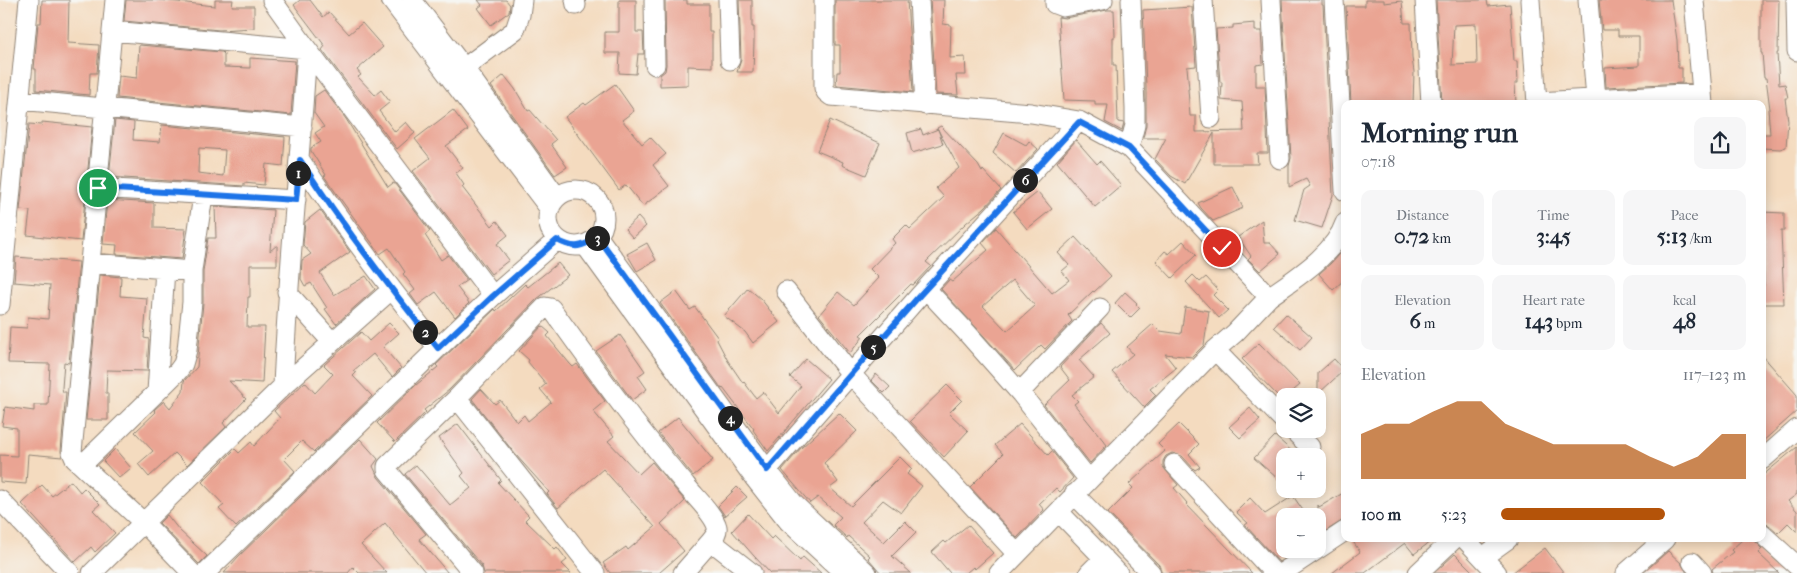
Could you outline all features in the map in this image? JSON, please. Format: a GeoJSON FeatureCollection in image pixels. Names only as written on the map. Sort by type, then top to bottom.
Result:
{"type":"FeatureCollection","features":[{"type":"Feature","properties":{"kind":"street"},"geometry":{"type":"LineString","coordinates":[[0,305],[5,206],[20,100],[30,0]]}},
{"type":"Feature","properties":{"kind":"street"},"geometry":{"type":"LineString","coordinates":[[115,0],[91,263],[72,441],[74,457],[144,523],[192,573]]}},
{"type":"Feature","properties":{"kind":"street"},"geometry":{"type":"LineString","coordinates":[[272,0],[306,49],[493,296]]}},
{"type":"Feature","properties":{"kind":"street"},"geometry":{"type":"LineString","coordinates":[[391,0],[553,203]]}},
{"type":"Feature","properties":{"kind":"street"},"geometry":{"type":"LineString","coordinates":[[412,0],[464,68],[553,203]]}},
{"type":"Feature","properties":{"kind":"street"},"geometry":{"type":"LineString","coordinates":[[464,68],[515,30],[522,0]]}},
{"type":"Feature","properties":{"kind":"street"},"geometry":{"type":"LineString","coordinates":[[654,0],[655,65]]}},
{"type":"Feature","properties":{"kind":"street"},"geometry":{"type":"LineString","coordinates":[[728,0],[730,60]]}},
{"type":"Feature","properties":{"kind":"street"},"geometry":{"type":"LineString","coordinates":[[824,0],[824,88],[831,96],[1031,113],[1079,122],[1129,148],[1269,297]]}},
{"type":"Feature","properties":{"kind":"street"},"geometry":{"type":"LineString","coordinates":[[919,0],[924,105]]}},
{"type":"Feature","properties":{"kind":"street"},"geometry":{"type":"LineString","coordinates":[[1055,0],[1056,4],[1062,7],[1103,0]]}},
{"type":"Feature","properties":{"kind":"street"},"geometry":{"type":"LineString","coordinates":[[1129,148],[1135,125],[1131,0]]}},
{"type":"Feature","properties":{"kind":"street"},"geometry":{"type":"LineString","coordinates":[[1203,0],[1211,118]]}},
{"type":"Feature","properties":{"kind":"street"},"geometry":{"type":"LineString","coordinates":[[1271,0],[1280,159]]}},
{"type":"Feature","properties":{"kind":"street"},"geometry":{"type":"LineString","coordinates":[[1334,0],[1341,122]]}},
{"type":"Feature","properties":{"kind":"street"},"geometry":{"type":"LineString","coordinates":[[1425,0],[1431,100]]}},
{"type":"Feature","properties":{"kind":"street"},"geometry":{"type":"LineString","coordinates":[[1530,0],[1537,100]]}},
{"type":"Feature","properties":{"kind":"street"},"geometry":{"type":"LineString","coordinates":[[1588,0],[1596,99]]}},
{"type":"Feature","properties":{"kind":"street"},"geometry":{"type":"LineString","coordinates":[[1581,100],[1702,98],[1694,0]]}},
{"type":"Feature","properties":{"kind":"street"},"geometry":{"type":"LineString","coordinates":[[1796,0],[1797,51]]}},
{"type":"Feature","properties":{"kind":"street"},"geometry":{"type":"LineString","coordinates":[[112,31],[306,49]]}},
{"type":"Feature","properties":{"kind":"street"},"geometry":{"type":"LineString","coordinates":[[283,386],[287,292],[300,160],[306,49]]}},
{"type":"Feature","properties":{"kind":"street"},"geometry":{"type":"LineString","coordinates":[[20,100],[105,110],[302,127]]}},
{"type":"Feature","properties":{"kind":"street"},"geometry":{"type":"LineString","coordinates":[[761,474],[850,373],[1079,122]]}},
{"type":"Feature","properties":{"kind":"street"},"geometry":{"type":"LineString","coordinates":[[300,160],[391,290],[438,348]]}},
{"type":"Feature","properties":{"kind":"street"},"geometry":{"type":"LineString","coordinates":[[98,188],[296,200]]}},
{"type":"Feature","properties":{"kind":"street"},"geometry":{"type":"LineString","coordinates":[[580,190],[592,194],[600,203],[604,214],[604,226],[592,241],[575,247],[557,240],[550,230],[548,220],[553,203],[568,191],[580,190]]}},
{"type":"Feature","properties":{"kind":"street"},"geometry":{"type":"LineString","coordinates":[[82,465],[178,372],[183,364],[187,350],[192,302],[192,271],[203,195]]}},
{"type":"Feature","properties":{"kind":"street"},"geometry":{"type":"LineString","coordinates":[[998,573],[1215,350],[1235,333],[1269,297],[1306,272],[1341,233]]}},
{"type":"Feature","properties":{"kind":"street"},"geometry":{"type":"LineString","coordinates":[[205,573],[438,348],[493,296],[557,240]]}},
{"type":"Feature","properties":{"kind":"street"},"geometry":{"type":"LineString","coordinates":[[592,241],[761,474],[788,521],[844,573]]}},
{"type":"Feature","properties":{"kind":"street"},"geometry":{"type":"LineString","coordinates":[[91,263],[192,271]]}},
{"type":"Feature","properties":{"kind":"street"},"geometry":{"type":"LineString","coordinates":[[158,392],[165,268]]}},
{"type":"Feature","properties":{"kind":"street"},"geometry":{"type":"LineString","coordinates":[[926,289],[1021,394],[1089,480]]}},
{"type":"Feature","properties":{"kind":"street"},"geometry":{"type":"LineString","coordinates":[[92,573],[283,386],[391,290]]}},
{"type":"Feature","properties":{"kind":"street"},"geometry":{"type":"LineString","coordinates":[[786,290],[850,373],[1017,554]]}},
{"type":"Feature","properties":{"kind":"street"},"geometry":{"type":"LineString","coordinates":[[287,292],[332,342]]}},
{"type":"Feature","properties":{"kind":"street"},"geometry":{"type":"LineString","coordinates":[[473,573],[387,470],[387,466],[457,398],[545,307],[551,308],[594,369],[665,461],[707,510],[717,527],[711,541],[683,573]]}},
{"type":"Feature","properties":{"kind":"street"},"geometry":{"type":"LineString","coordinates":[[1021,394],[1023,389],[1100,308]]}},
{"type":"Feature","properties":{"kind":"street"},"geometry":{"type":"LineString","coordinates":[[1215,350],[1276,413]]}},
{"type":"Feature","properties":{"kind":"street"},"geometry":{"type":"LineString","coordinates":[[457,398],[595,573]]}},
{"type":"Feature","properties":{"kind":"street"},"geometry":{"type":"LineString","coordinates":[[1766,456],[1797,429]]}},
{"type":"Feature","properties":{"kind":"street"},"geometry":{"type":"LineString","coordinates":[[1301,438],[1310,447]]}},
{"type":"Feature","properties":{"kind":"street"},"geometry":{"type":"LineString","coordinates":[[1174,464],[1274,573]]}},
{"type":"Feature","properties":{"kind":"street"},"geometry":{"type":"LineString","coordinates":[[761,474],[868,573]]}},
{"type":"Feature","properties":{"kind":"street"},"geometry":{"type":"LineString","coordinates":[[1074,494],[1151,573]]}},
{"type":"Feature","properties":{"kind":"street"},"geometry":{"type":"LineString","coordinates":[[0,500],[70,573]]}},
{"type":"Feature","properties":{"kind":"street"},"geometry":{"type":"LineString","coordinates":[[1059,512],[1118,573]]}},
{"type":"Feature","properties":{"kind":"street"},"geometry":{"type":"LineString","coordinates":[[1282,573],[1341,534]]}},
{"type":"Feature","properties":{"kind":"street"},"geometry":{"type":"LineString","coordinates":[[1766,537],[1793,554]]}},
{"type":"Feature","properties":{"kind":"street"},"geometry":{"type":"LineString","coordinates":[[711,541],[752,573]]}},
{"type":"Feature","properties":{"kind":"street"},"geometry":{"type":"LineString","coordinates":[[1418,573],[1451,542]]}},
{"type":"Feature","properties":{"kind":"street"},"geometry":{"type":"LineString","coordinates":[[1468,542],[1497,573]]}},
{"type":"Feature","properties":{"kind":"street"},"geometry":{"type":"LineString","coordinates":[[1483,557],[1504,542]]}},
{"type":"Feature","properties":{"kind":"street"},"geometry":{"type":"LineString","coordinates":[[1626,573],[1662,542]]}},
{"type":"Feature","properties":{"kind":"street"},"geometry":{"type":"LineString","coordinates":[[1089,573],[1104,558]]}},
{"type":"Feature","properties":{"kind":"building"},"geometry":{"type":"Polygon","coordinates":[[[42,0],[69,0],[68,43],[99,45],[97,73],[90,73],[89,95],[36,90],[36,69],[34,69],[38,23],[41,23],[42,0]]]}},
{"type":"Feature","properties":{"kind":"building"},"geometry":{"type":"Polygon","coordinates":[[[126,0],[159,0],[215,6],[215,0],[233,0],[232,6],[254,6],[254,28],[219,30],[124,21],[126,0]]]}},
{"type":"Feature","properties":{"kind":"building"},"geometry":{"type":"Polygon","coordinates":[[[300,0],[310,0],[323,17],[329,12],[349,34],[362,23],[383,47],[357,70],[361,75],[358,77],[375,95],[381,90],[390,102],[379,111],[395,132],[406,122],[415,133],[397,149],[322,50],[325,46],[294,5],[300,0]]]}},
{"type":"Feature","properties":{"kind":"building"},"geometry":{"type":"Polygon","coordinates":[[[478,0],[506,0],[510,5],[509,12],[491,25],[478,8],[482,5],[478,0]]]}},
{"type":"Feature","properties":{"kind":"building"},"geometry":{"type":"Polygon","coordinates":[[[619,0],[636,0],[636,32],[643,32],[644,54],[638,54],[636,74],[619,73],[620,53],[605,53],[605,32],[619,32],[619,0]]]}},
{"type":"Feature","properties":{"kind":"building"},"geometry":{"type":"Polygon","coordinates":[[[665,0],[687,0],[687,4],[709,4],[709,32],[712,32],[712,67],[688,66],[688,85],[660,86],[660,75],[665,71],[666,65],[665,0]]]}},
{"type":"Feature","properties":{"kind":"building"},"geometry":{"type":"Polygon","coordinates":[[[739,0],[752,0],[752,27],[754,27],[753,72],[737,72],[741,60],[739,0]]]}},
{"type":"Feature","properties":{"kind":"building"},"geometry":{"type":"Polygon","coordinates":[[[835,0],[907,0],[913,92],[836,85],[837,72],[840,72],[840,45],[835,45],[835,0]]]}},
{"type":"Feature","properties":{"kind":"building"},"geometry":{"type":"Polygon","coordinates":[[[930,0],[944,0],[943,24],[951,25],[950,58],[965,57],[966,75],[956,75],[958,95],[936,94],[930,0]]]}},
{"type":"Feature","properties":{"kind":"building"},"geometry":{"type":"Polygon","coordinates":[[[1282,0],[1322,0],[1323,5],[1333,195],[1322,228],[1295,220],[1304,190],[1310,186],[1306,179],[1289,187],[1291,158],[1282,0]]]}},
{"type":"Feature","properties":{"kind":"building"},"geometry":{"type":"Polygon","coordinates":[[[1365,0],[1384,0],[1384,3],[1402,1],[1404,23],[1411,23],[1414,72],[1413,100],[1351,100],[1346,6],[1365,6],[1365,0]]]}},
{"type":"Feature","properties":{"kind":"building"},"geometry":{"type":"Polygon","coordinates":[[[1436,0],[1487,0],[1488,6],[1510,4],[1514,61],[1517,61],[1518,83],[1515,83],[1516,100],[1442,100],[1436,0]],[[1476,24],[1454,25],[1452,65],[1477,64],[1476,24]]]}},
{"type":"Feature","properties":{"kind":"building"},"geometry":{"type":"Polygon","coordinates":[[[1599,0],[1671,0],[1677,40],[1678,68],[1682,68],[1682,83],[1606,87],[1605,68],[1639,66],[1639,36],[1618,36],[1618,30],[1602,30],[1599,0]]]}},
{"type":"Feature","properties":{"kind":"building"},"geometry":{"type":"Polygon","coordinates":[[[1761,0],[1779,0],[1777,53],[1779,85],[1785,84],[1788,98],[1785,98],[1788,121],[1786,147],[1780,149],[1766,148],[1766,134],[1770,134],[1768,109],[1770,109],[1761,53],[1761,0]]]}},
{"type":"Feature","properties":{"kind":"building"},"geometry":{"type":"Polygon","coordinates":[[[1192,7],[1196,66],[1187,67],[1190,116],[1196,116],[1196,132],[1244,131],[1242,102],[1221,100],[1222,82],[1220,82],[1216,29],[1233,28],[1233,25],[1255,23],[1255,31],[1261,31],[1263,64],[1256,65],[1256,86],[1265,86],[1268,153],[1257,153],[1258,164],[1214,164],[1214,133],[1185,184],[1171,176],[1155,159],[1166,138],[1143,138],[1146,125],[1146,87],[1143,10],[1192,7]]]}},
{"type":"Feature","properties":{"kind":"building"},"geometry":{"type":"Polygon","coordinates":[[[1114,10],[1113,65],[1116,65],[1118,122],[1124,123],[1122,131],[1105,122],[1108,105],[1095,105],[1095,101],[1064,100],[1058,17],[1065,18],[1114,10]]]}},
{"type":"Feature","properties":{"kind":"building"},"geometry":{"type":"Polygon","coordinates":[[[139,45],[222,52],[224,54],[224,67],[250,68],[250,58],[295,61],[291,115],[117,98],[119,76],[137,78],[139,45]]]}},
{"type":"Feature","properties":{"kind":"building"},"geometry":{"type":"Polygon","coordinates":[[[504,75],[528,111],[530,110],[556,140],[551,144],[567,167],[555,175],[491,86],[504,75]]]}},
{"type":"Feature","properties":{"kind":"building"},"geometry":{"type":"Polygon","coordinates":[[[615,84],[634,111],[622,120],[642,144],[650,137],[666,154],[653,165],[669,186],[643,206],[626,185],[619,190],[565,117],[584,103],[586,105],[615,84]]]}},
{"type":"Feature","properties":{"kind":"building"},"geometry":{"type":"Polygon","coordinates":[[[324,90],[346,119],[388,187],[393,183],[395,184],[430,231],[425,235],[441,260],[448,255],[467,280],[457,287],[469,303],[455,317],[436,292],[418,305],[410,294],[415,290],[403,274],[405,272],[389,248],[380,254],[324,176],[326,175],[311,148],[321,142],[315,133],[324,127],[314,113],[315,96],[324,90]]]}},
{"type":"Feature","properties":{"kind":"building"},"geometry":{"type":"Polygon","coordinates":[[[453,110],[468,130],[446,146],[463,168],[456,173],[464,185],[462,187],[492,226],[497,221],[508,235],[497,244],[509,260],[491,274],[413,171],[430,158],[415,139],[453,110]]]}},
{"type":"Feature","properties":{"kind":"building"},"geometry":{"type":"Polygon","coordinates":[[[115,120],[134,122],[133,140],[160,142],[162,125],[285,137],[283,166],[266,164],[264,185],[244,183],[244,186],[109,177],[115,120]],[[199,148],[198,173],[223,176],[225,150],[199,148]]]}},
{"type":"Feature","properties":{"kind":"building"},"geometry":{"type":"Polygon","coordinates":[[[830,120],[880,143],[866,175],[842,165],[843,162],[817,151],[830,120]]]}},
{"type":"Feature","properties":{"kind":"building"},"geometry":{"type":"Polygon","coordinates":[[[42,122],[92,127],[81,241],[27,235],[30,211],[20,210],[29,124],[42,125],[42,122]]]}},
{"type":"Feature","properties":{"kind":"building"},"geometry":{"type":"Polygon","coordinates":[[[941,126],[978,165],[982,172],[983,170],[1001,190],[926,262],[931,266],[860,335],[863,337],[850,353],[819,315],[838,292],[854,305],[879,278],[870,269],[895,243],[892,239],[906,225],[910,229],[944,197],[936,188],[959,168],[937,128],[941,126]]]}},
{"type":"Feature","properties":{"kind":"building"},"geometry":{"type":"Polygon","coordinates":[[[921,129],[923,135],[938,129],[943,144],[912,153],[907,133],[921,129]]]}},
{"type":"Feature","properties":{"kind":"building"},"geometry":{"type":"Polygon","coordinates":[[[1004,133],[1026,145],[1029,141],[1038,149],[1016,173],[993,153],[1004,133]]]}},
{"type":"Feature","properties":{"kind":"building"},"geometry":{"type":"Polygon","coordinates":[[[1076,140],[1097,164],[1100,161],[1121,185],[1095,207],[1057,162],[1076,140]]]}},
{"type":"Feature","properties":{"kind":"building"},"geometry":{"type":"Polygon","coordinates":[[[1233,187],[1243,208],[1213,221],[1198,203],[1233,187]]]}},
{"type":"Feature","properties":{"kind":"building"},"geometry":{"type":"Polygon","coordinates":[[[1038,192],[1052,209],[1027,229],[1013,212],[1038,192]]]}},
{"type":"Feature","properties":{"kind":"building"},"geometry":{"type":"Polygon","coordinates":[[[107,200],[154,203],[154,228],[186,229],[182,259],[116,254],[117,245],[103,244],[107,200]]]}},
{"type":"Feature","properties":{"kind":"building"},"geometry":{"type":"Polygon","coordinates":[[[215,206],[273,210],[270,251],[277,245],[277,265],[250,265],[250,297],[248,297],[247,327],[265,327],[262,383],[229,381],[246,399],[223,423],[226,427],[187,465],[175,453],[149,477],[138,464],[153,451],[135,432],[156,412],[154,410],[164,401],[170,408],[183,391],[184,381],[197,367],[203,303],[203,272],[208,238],[216,238],[215,206]]]}},
{"type":"Feature","properties":{"kind":"building"},"geometry":{"type":"Polygon","coordinates":[[[320,210],[350,252],[320,273],[334,295],[366,276],[375,289],[336,324],[325,309],[327,308],[311,283],[305,286],[301,279],[302,260],[311,254],[303,245],[305,222],[320,210]]]}},
{"type":"Feature","properties":{"kind":"building"},"geometry":{"type":"Polygon","coordinates":[[[1766,212],[1784,213],[1784,231],[1781,231],[1784,304],[1766,304],[1766,212]]]}},
{"type":"Feature","properties":{"kind":"building"},"geometry":{"type":"Polygon","coordinates":[[[638,217],[646,226],[633,238],[625,229],[638,217]]]}},
{"type":"Feature","properties":{"kind":"building"},"geometry":{"type":"Polygon","coordinates":[[[1262,220],[1264,243],[1270,243],[1280,254],[1260,271],[1248,259],[1251,256],[1238,237],[1262,220]]]}},
{"type":"Feature","properties":{"kind":"building"},"geometry":{"type":"Polygon","coordinates":[[[996,228],[1052,293],[1069,280],[1062,271],[1069,265],[1058,253],[1075,237],[1111,276],[1068,315],[1072,321],[1045,349],[1041,345],[1015,370],[941,289],[949,280],[952,282],[988,250],[982,243],[996,228]],[[1013,280],[983,306],[1007,331],[1035,306],[1013,280]]]}},
{"type":"Feature","properties":{"kind":"building"},"geometry":{"type":"Polygon","coordinates":[[[1183,241],[1196,255],[1172,278],[1156,261],[1165,251],[1169,254],[1183,241]]]}},
{"type":"Feature","properties":{"kind":"building"},"geometry":{"type":"Polygon","coordinates":[[[647,243],[656,260],[637,271],[627,254],[647,243]]]}},
{"type":"Feature","properties":{"kind":"building"},"geometry":{"type":"Polygon","coordinates":[[[1341,252],[1341,283],[1333,290],[1319,274],[1341,252]]]}},
{"type":"Feature","properties":{"kind":"building"},"geometry":{"type":"Polygon","coordinates":[[[16,257],[79,262],[69,363],[64,362],[62,388],[63,392],[66,392],[62,457],[28,454],[26,484],[0,482],[0,455],[17,456],[17,428],[2,426],[5,407],[34,411],[34,405],[48,405],[50,364],[8,363],[10,327],[27,328],[28,317],[48,319],[50,285],[14,282],[16,257]]]}},
{"type":"Feature","properties":{"kind":"building"},"geometry":{"type":"Polygon","coordinates":[[[558,263],[568,275],[537,299],[449,390],[424,410],[426,412],[395,442],[377,423],[416,385],[438,367],[436,365],[495,309],[496,311],[525,284],[528,287],[558,263]]]}},
{"type":"Feature","properties":{"kind":"building"},"geometry":{"type":"Polygon","coordinates":[[[100,275],[121,277],[120,296],[147,298],[144,338],[149,339],[147,371],[107,370],[108,420],[86,420],[100,275]]]}},
{"type":"Feature","properties":{"kind":"building"},"geometry":{"type":"Polygon","coordinates":[[[1193,275],[1200,282],[1206,277],[1218,290],[1213,295],[1228,310],[1219,318],[1186,282],[1193,275]]]}},
{"type":"Feature","properties":{"kind":"building"},"geometry":{"type":"Polygon","coordinates":[[[748,288],[761,299],[779,322],[753,343],[745,332],[724,316],[748,288]]]}},
{"type":"Feature","properties":{"kind":"building"},"geometry":{"type":"Polygon","coordinates":[[[676,291],[690,310],[695,307],[718,338],[717,340],[728,361],[743,383],[756,398],[763,392],[779,413],[801,386],[790,377],[806,359],[829,379],[768,451],[754,429],[722,389],[660,303],[676,291]]]}},
{"type":"Feature","properties":{"kind":"building"},"geometry":{"type":"Polygon","coordinates":[[[1125,292],[1140,308],[1130,318],[1115,303],[1125,292]]]}},
{"type":"Feature","properties":{"kind":"building"},"geometry":{"type":"Polygon","coordinates":[[[1185,307],[1209,311],[1204,345],[1192,357],[1165,354],[1176,368],[1150,389],[1156,395],[1144,407],[1112,372],[1133,354],[1127,347],[1153,324],[1160,331],[1181,334],[1185,307]]]}},
{"type":"Feature","properties":{"kind":"building"},"geometry":{"type":"Polygon","coordinates":[[[1286,314],[1312,337],[1300,350],[1274,327],[1286,314]]]}},
{"type":"Feature","properties":{"kind":"building"},"geometry":{"type":"Polygon","coordinates":[[[389,323],[399,333],[383,347],[401,368],[392,377],[373,354],[353,371],[356,373],[353,376],[372,396],[314,452],[302,441],[284,459],[295,471],[236,527],[219,509],[224,505],[202,482],[235,449],[239,453],[251,442],[254,446],[280,418],[274,411],[305,382],[315,393],[333,374],[324,365],[361,332],[369,341],[389,323]]]}},
{"type":"Feature","properties":{"kind":"building"},"geometry":{"type":"Polygon","coordinates":[[[1101,323],[1110,333],[1079,360],[1094,377],[1072,395],[1078,401],[1074,404],[1107,445],[1090,463],[1044,405],[1070,380],[1060,367],[1101,323]]]}},
{"type":"Feature","properties":{"kind":"building"},"geometry":{"type":"Polygon","coordinates":[[[542,326],[550,333],[547,336],[570,364],[573,367],[577,364],[605,401],[593,411],[614,436],[608,441],[639,474],[652,462],[685,501],[661,524],[684,551],[659,573],[610,573],[603,563],[626,547],[628,550],[655,527],[603,469],[558,508],[547,494],[549,492],[515,454],[472,399],[481,389],[495,404],[500,400],[517,422],[524,415],[528,421],[551,402],[540,389],[546,384],[528,362],[529,360],[519,351],[542,326]]]}},
{"type":"Feature","properties":{"kind":"building"},"geometry":{"type":"Polygon","coordinates":[[[620,335],[645,371],[638,376],[647,389],[632,400],[596,351],[620,335]]]}},
{"type":"Feature","properties":{"kind":"building"},"geometry":{"type":"Polygon","coordinates":[[[1259,343],[1300,385],[1296,388],[1276,388],[1276,394],[1242,359],[1259,343]]]}},
{"type":"Feature","properties":{"kind":"building"},"geometry":{"type":"Polygon","coordinates":[[[1334,359],[1341,367],[1341,373],[1324,388],[1318,388],[1318,373],[1334,359]]]}},
{"type":"Feature","properties":{"kind":"building"},"geometry":{"type":"Polygon","coordinates":[[[1766,360],[1797,395],[1797,411],[1766,438],[1766,360]]]}},
{"type":"Feature","properties":{"kind":"building"},"geometry":{"type":"Polygon","coordinates":[[[876,374],[890,387],[884,393],[871,380],[876,374]]]}},
{"type":"Feature","properties":{"kind":"building"},"geometry":{"type":"Polygon","coordinates":[[[947,385],[962,400],[949,413],[968,431],[944,457],[910,421],[947,385]]]}},
{"type":"Feature","properties":{"kind":"building"},"geometry":{"type":"Polygon","coordinates":[[[1250,408],[1260,420],[1240,438],[1229,427],[1250,408]]]}},
{"type":"Feature","properties":{"kind":"building"},"geometry":{"type":"Polygon","coordinates":[[[839,413],[857,431],[824,463],[838,482],[830,488],[851,506],[900,457],[912,469],[907,474],[922,486],[901,513],[883,500],[862,522],[884,542],[905,521],[916,532],[892,556],[911,573],[881,573],[868,558],[870,556],[833,525],[841,517],[818,497],[810,503],[782,470],[801,448],[839,413]]]}},
{"type":"Feature","properties":{"kind":"building"},"geometry":{"type":"Polygon","coordinates":[[[678,417],[713,460],[693,476],[658,433],[678,417]]]}},
{"type":"Feature","properties":{"kind":"building"},"geometry":{"type":"Polygon","coordinates":[[[458,424],[501,480],[498,483],[529,516],[525,520],[555,549],[557,547],[567,560],[562,564],[571,573],[484,573],[482,566],[405,474],[416,465],[450,505],[471,488],[461,476],[464,473],[439,438],[458,424]]]}},
{"type":"Feature","properties":{"kind":"building"},"geometry":{"type":"Polygon","coordinates":[[[1020,424],[1048,455],[1052,451],[1073,478],[1060,492],[1056,488],[1039,504],[1044,510],[1017,538],[970,487],[1003,454],[995,445],[1020,424]]]}},
{"type":"Feature","properties":{"kind":"building"},"geometry":{"type":"Polygon","coordinates":[[[1179,424],[1199,444],[1189,454],[1200,467],[1195,470],[1182,456],[1172,453],[1166,456],[1163,461],[1163,467],[1178,485],[1174,488],[1186,504],[1252,573],[1162,573],[1159,565],[1108,513],[1133,488],[1129,484],[1165,451],[1158,444],[1179,424]]]}},
{"type":"Feature","properties":{"kind":"building"},"geometry":{"type":"Polygon","coordinates":[[[1275,436],[1288,448],[1276,448],[1276,477],[1254,458],[1275,436]]]}},
{"type":"Feature","properties":{"kind":"building"},"geometry":{"type":"Polygon","coordinates":[[[360,439],[378,459],[373,466],[378,477],[426,534],[419,539],[448,573],[426,573],[385,523],[361,545],[387,573],[359,573],[353,567],[348,573],[224,573],[238,557],[360,439]]]}},
{"type":"Feature","properties":{"kind":"building"},"geometry":{"type":"Polygon","coordinates":[[[1797,447],[1797,494],[1788,501],[1797,511],[1797,532],[1788,523],[1778,533],[1766,524],[1766,473],[1797,447]]]}},
{"type":"Feature","properties":{"kind":"building"},"geometry":{"type":"Polygon","coordinates":[[[115,449],[131,468],[119,478],[103,461],[115,449]]]}},
{"type":"Feature","properties":{"kind":"building"},"geometry":{"type":"Polygon","coordinates":[[[71,481],[80,492],[84,488],[100,504],[93,510],[115,533],[95,552],[91,547],[75,562],[22,504],[42,485],[52,496],[71,481]]]}},
{"type":"Feature","properties":{"kind":"building"},"geometry":{"type":"Polygon","coordinates":[[[737,487],[747,497],[725,516],[718,506],[737,487]]]}},
{"type":"Feature","properties":{"kind":"building"},"geometry":{"type":"Polygon","coordinates":[[[1341,494],[1341,522],[1326,531],[1326,508],[1318,508],[1318,505],[1319,507],[1341,494]]]}},
{"type":"Feature","properties":{"kind":"building"},"geometry":{"type":"Polygon","coordinates":[[[1250,498],[1265,514],[1290,498],[1294,498],[1301,508],[1276,508],[1276,558],[1285,558],[1279,562],[1245,525],[1248,523],[1236,512],[1250,498]]]}},
{"type":"Feature","properties":{"kind":"building"},"geometry":{"type":"Polygon","coordinates":[[[748,514],[771,539],[774,536],[800,561],[803,557],[821,573],[770,573],[732,531],[748,514]]]}},
{"type":"Feature","properties":{"kind":"building"},"geometry":{"type":"Polygon","coordinates":[[[167,515],[179,530],[207,556],[199,564],[159,523],[167,515]]]}},
{"type":"Feature","properties":{"kind":"building"},"geometry":{"type":"Polygon","coordinates":[[[968,525],[993,553],[975,569],[973,567],[966,573],[950,573],[932,552],[944,541],[946,543],[968,525]]]}},
{"type":"Feature","properties":{"kind":"building"},"geometry":{"type":"Polygon","coordinates":[[[1353,542],[1430,542],[1414,554],[1405,543],[1365,573],[1332,573],[1360,552],[1353,542]]]}},
{"type":"Feature","properties":{"kind":"building"},"geometry":{"type":"Polygon","coordinates":[[[1740,542],[1755,542],[1762,549],[1758,553],[1779,573],[1713,573],[1712,569],[1733,552],[1731,550],[1740,542]]]}},
{"type":"Feature","properties":{"kind":"building"},"geometry":{"type":"Polygon","coordinates":[[[1545,548],[1564,573],[1512,573],[1545,548]]]}},
{"type":"Feature","properties":{"kind":"building"},"geometry":{"type":"Polygon","coordinates":[[[1668,551],[1681,563],[1687,573],[1643,573],[1668,551]]]}},
{"type":"Feature","properties":{"kind":"building"},"geometry":{"type":"Polygon","coordinates":[[[1455,554],[1474,573],[1434,573],[1455,554]]]}},
{"type":"Feature","properties":{"kind":"route"},"geometry":{"type":"LineString","coordinates":[[98,188],[296,200],[300,160],[391,290],[438,348],[493,296],[557,240],[575,247],[585,245],[598,237],[767,470],[850,373],[1079,122],[1129,148],[1222,248]]}}]}
